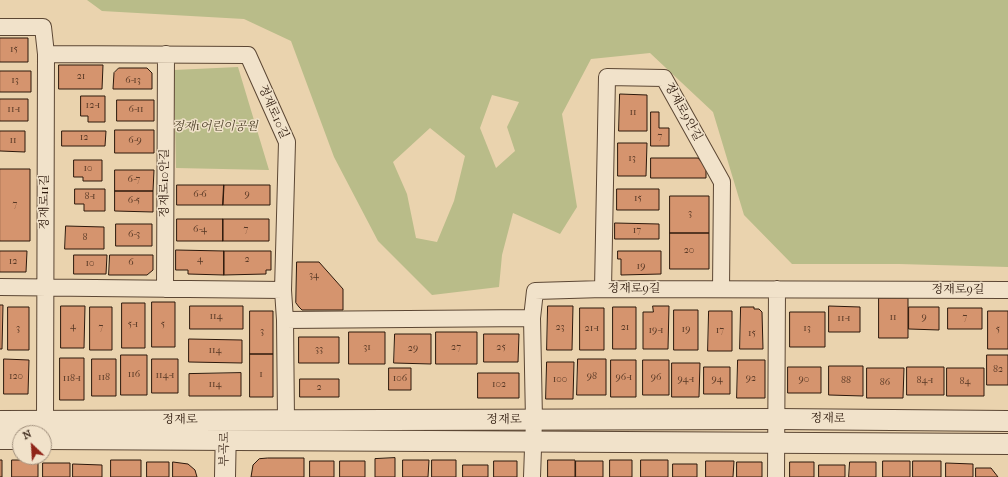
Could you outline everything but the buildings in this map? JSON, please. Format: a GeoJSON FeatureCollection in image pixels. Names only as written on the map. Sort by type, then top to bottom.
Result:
{"type":"FeatureCollection","features":[{"type":"Feature","properties":{"kind":"street","name":"정재로11길"},"geometry":{"type":"LineString","coordinates":[[0,27],[43,27],[46,54],[44,425]]}},
{"type":"Feature","properties":{"kind":"street","name":"정재로10길"},"geometry":{"type":"LineString","coordinates":[[46,54],[248,55],[287,142],[283,290],[285,320],[286,420]]}},
{"type":"Feature","properties":{"kind":"street","name":"정재로10안길"},"geometry":{"type":"LineString","coordinates":[[165,289],[166,54]]}},
{"type":"Feature","properties":{"kind":"street","name":"정재로9안길"},"geometry":{"type":"LineString","coordinates":[[603,289],[607,77],[664,78],[722,182],[721,289]]}},
{"type":"Feature","properties":{"kind":"street"},"geometry":{"type":"LineString","coordinates":[[0,287],[283,290]]}},
{"type":"Feature","properties":{"kind":"street","name":"정재로9길"},"geometry":{"type":"LineString","coordinates":[[532,318],[535,291],[603,289],[1008,290]]}},
{"type":"Feature","properties":{"kind":"street"},"geometry":{"type":"LineString","coordinates":[[776,477],[777,289]]}},
{"type":"Feature","properties":{"kind":"street"},"geometry":{"type":"LineString","coordinates":[[285,320],[532,318],[534,420],[532,442],[532,477]]}},
{"type":"Feature","properties":{"kind":"street","name":"정재로"},"geometry":{"type":"LineString","coordinates":[[226,429],[286,420],[777,419],[1008,421]]}},
{"type":"Feature","properties":{"kind":"street","name":"정재로"},"geometry":{"type":"LineString","coordinates":[[0,421],[20,425]]}},
{"type":"Feature","properties":{"kind":"street","name":"정재로"},"geometry":{"type":"LineString","coordinates":[[52,430],[226,429],[532,442],[1008,444]]}},
{"type":"Feature","properties":{"kind":"street","name":"부곡로"},"geometry":{"type":"LineString","coordinates":[[225,477],[226,429]]}},
{"type":"Feature","properties":{"kind":"street"},"geometry":{"type":"LineString","coordinates":[[0,439],[12,439]]}},
{"type":"Feature","properties":{"kind":"green space"},"geometry":{"type":"Polygon","coordinates":[[[87,0],[1008,0],[1008,267],[899,264],[792,264],[744,215],[713,112],[650,53],[591,59],[562,114],[577,207],[560,234],[513,213],[502,255],[499,287],[432,295],[378,241],[334,157],[291,41],[244,19],[102,11],[87,0]],[[492,95],[480,128],[496,168],[515,151],[507,127],[519,102],[492,95]],[[430,128],[393,162],[407,194],[416,238],[437,242],[454,201],[465,156],[430,128]]]}},
{"type":"Feature","properties":{"kind":"green space","name":"정재1어린이공원"},"geometry":{"type":"Polygon","coordinates":[[[238,67],[269,170],[176,168],[174,70],[238,67]]]}}]}
